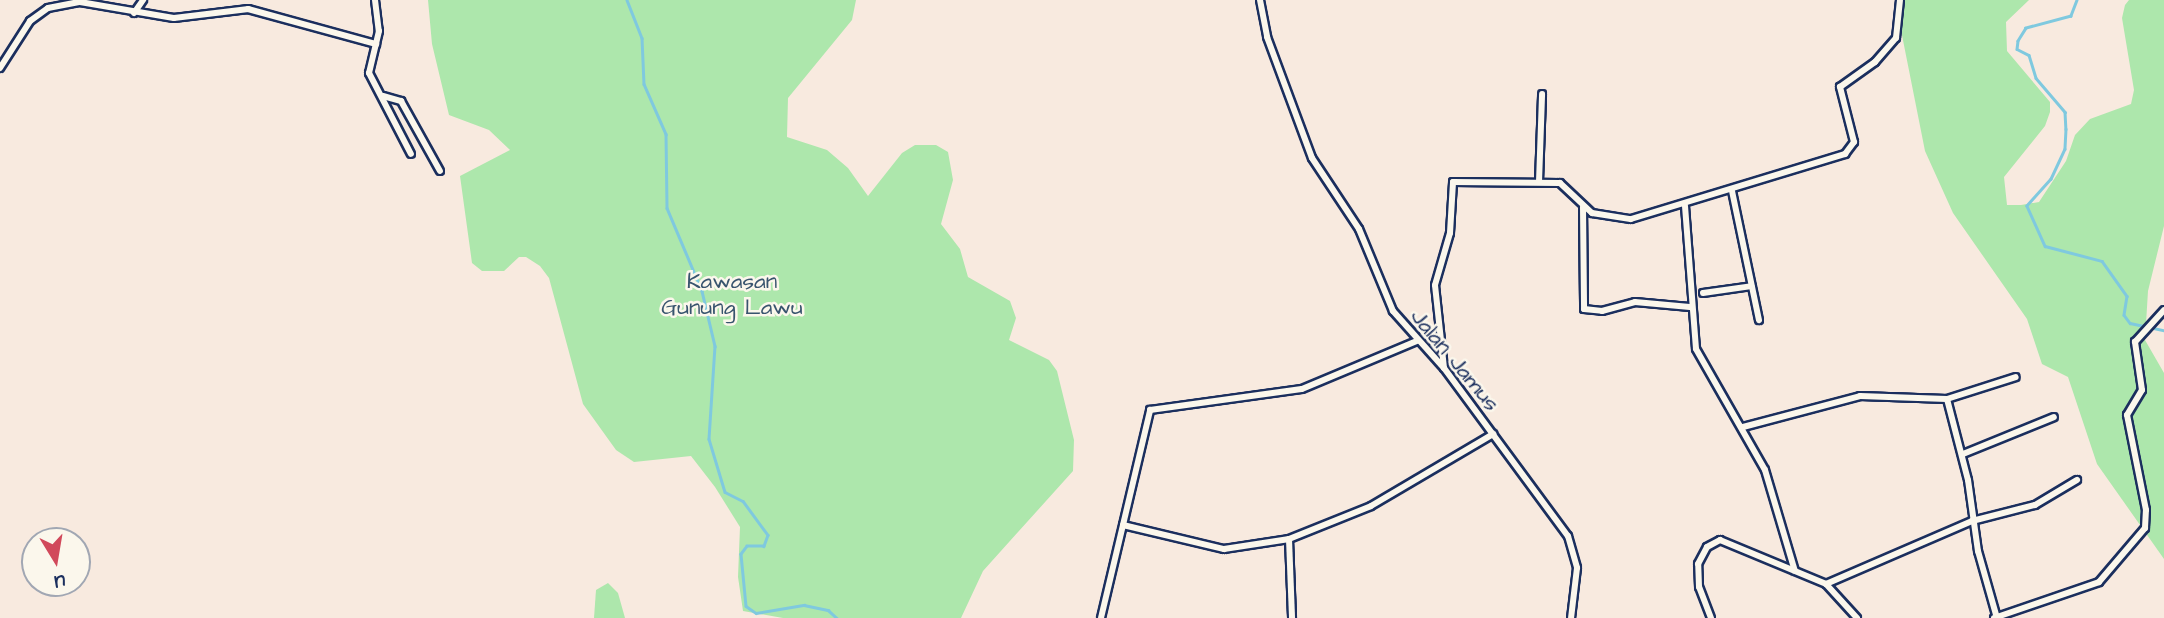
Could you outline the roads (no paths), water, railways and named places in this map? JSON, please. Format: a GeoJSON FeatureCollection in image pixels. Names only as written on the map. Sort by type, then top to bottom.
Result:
{"type":"FeatureCollection","features":[{"type":"Feature","properties":{"kind":"street"},"geometry":{"type":"LineString","coordinates":[[135,13],[143,0]]}},
{"type":"Feature","properties":{"kind":"street"},"geometry":{"type":"LineString","coordinates":[[375,0],[380,19],[369,73],[383,96],[388,116],[411,154]]}},
{"type":"Feature","properties":{"kind":"street","name":"Jalan Jamus"},"geometry":{"type":"LineString","coordinates":[[1260,0],[1267,37],[1312,158],[1359,229],[1393,311],[1417,341],[1444,368],[1568,536],[1577,568],[1571,618]]}},
{"type":"Feature","properties":{"kind":"street"},"geometry":{"type":"LineString","coordinates":[[1444,368],[1435,285],[1450,233],[1453,182],[1560,183],[1583,207],[1623,219],[1685,206],[1845,154],[1852,147],[1840,87],[1875,62],[1896,38],[1900,0]]}},
{"type":"Feature","properties":{"kind":"street"},"geometry":{"type":"LineString","coordinates":[[0,68],[18,36],[48,8],[101,3],[135,13],[174,18],[248,9],[376,44]]}},
{"type":"Feature","properties":{"kind":"street"},"geometry":{"type":"LineString","coordinates":[[1539,182],[1542,94]]}},
{"type":"Feature","properties":{"kind":"street"},"geometry":{"type":"LineString","coordinates":[[383,96],[401,101],[440,171]]}},
{"type":"Feature","properties":{"kind":"street"},"geometry":{"type":"LineString","coordinates":[[1732,191],[1759,320]]}},
{"type":"Feature","properties":{"kind":"street"},"geometry":{"type":"LineString","coordinates":[[1685,206],[1690,307],[1701,360],[1743,427],[1771,486],[1795,571]]}},
{"type":"Feature","properties":{"kind":"street"},"geometry":{"type":"LineString","coordinates":[[1583,207],[1584,309],[1602,311],[1635,302],[1690,307]]}},
{"type":"Feature","properties":{"kind":"street"},"geometry":{"type":"LineString","coordinates":[[1703,293],[1752,286]]}},
{"type":"Feature","properties":{"kind":"street"},"geometry":{"type":"LineString","coordinates":[[1947,399],[1963,454],[1972,521],[1996,618],[2099,582],[2145,528],[2146,510],[2127,415],[2142,390],[2133,348],[2143,330],[2164,310]]}},
{"type":"Feature","properties":{"kind":"street"},"geometry":{"type":"LineString","coordinates":[[1101,618],[1150,410],[1302,389],[1417,341]]}},
{"type":"Feature","properties":{"kind":"street"},"geometry":{"type":"LineString","coordinates":[[1743,427],[1860,396],[1947,399],[2017,377]]}},
{"type":"Feature","properties":{"kind":"street"},"geometry":{"type":"LineString","coordinates":[[1963,454],[2054,417]]}},
{"type":"Feature","properties":{"kind":"street"},"geometry":{"type":"LineString","coordinates":[[1123,525],[1224,549],[1289,539],[1371,506],[1493,434]]}},
{"type":"Feature","properties":{"kind":"street"},"geometry":{"type":"LineString","coordinates":[[1826,584],[1972,521],[2035,505],[2077,480]]}},
{"type":"Feature","properties":{"kind":"street"},"geometry":{"type":"LineString","coordinates":[[1289,539],[1292,618]]}},
{"type":"Feature","properties":{"kind":"street"},"geometry":{"type":"LineString","coordinates":[[1711,618],[1697,578],[1702,554],[1712,543],[1729,541],[1826,584],[1857,618]]}},
{"type":"Feature","properties":{"kind":"waterway"},"geometry":{"type":"LineString","coordinates":[[627,0],[642,38],[644,84],[666,134],[667,208],[702,291],[715,346],[709,439],[725,492],[743,501],[768,535],[764,546],[747,546],[741,554],[746,606],[756,613],[804,605],[828,610],[837,618]]}},
{"type":"Feature","properties":{"kind":"waterway"},"geometry":{"type":"LineString","coordinates":[[2077,0],[2071,16],[2026,28],[2018,41],[2017,49],[2029,55],[2036,78],[2065,112],[2066,129],[2065,149],[2051,179],[2027,206],[2045,246],[2102,261],[2127,296],[2124,315],[2130,323],[2164,330]]}},
{"type":"Feature","properties":{"kind":"park label","name":"Kawasan Gunung Lawu"},"geometry":{"type":"Point","coordinates":[732,294]}}]}
